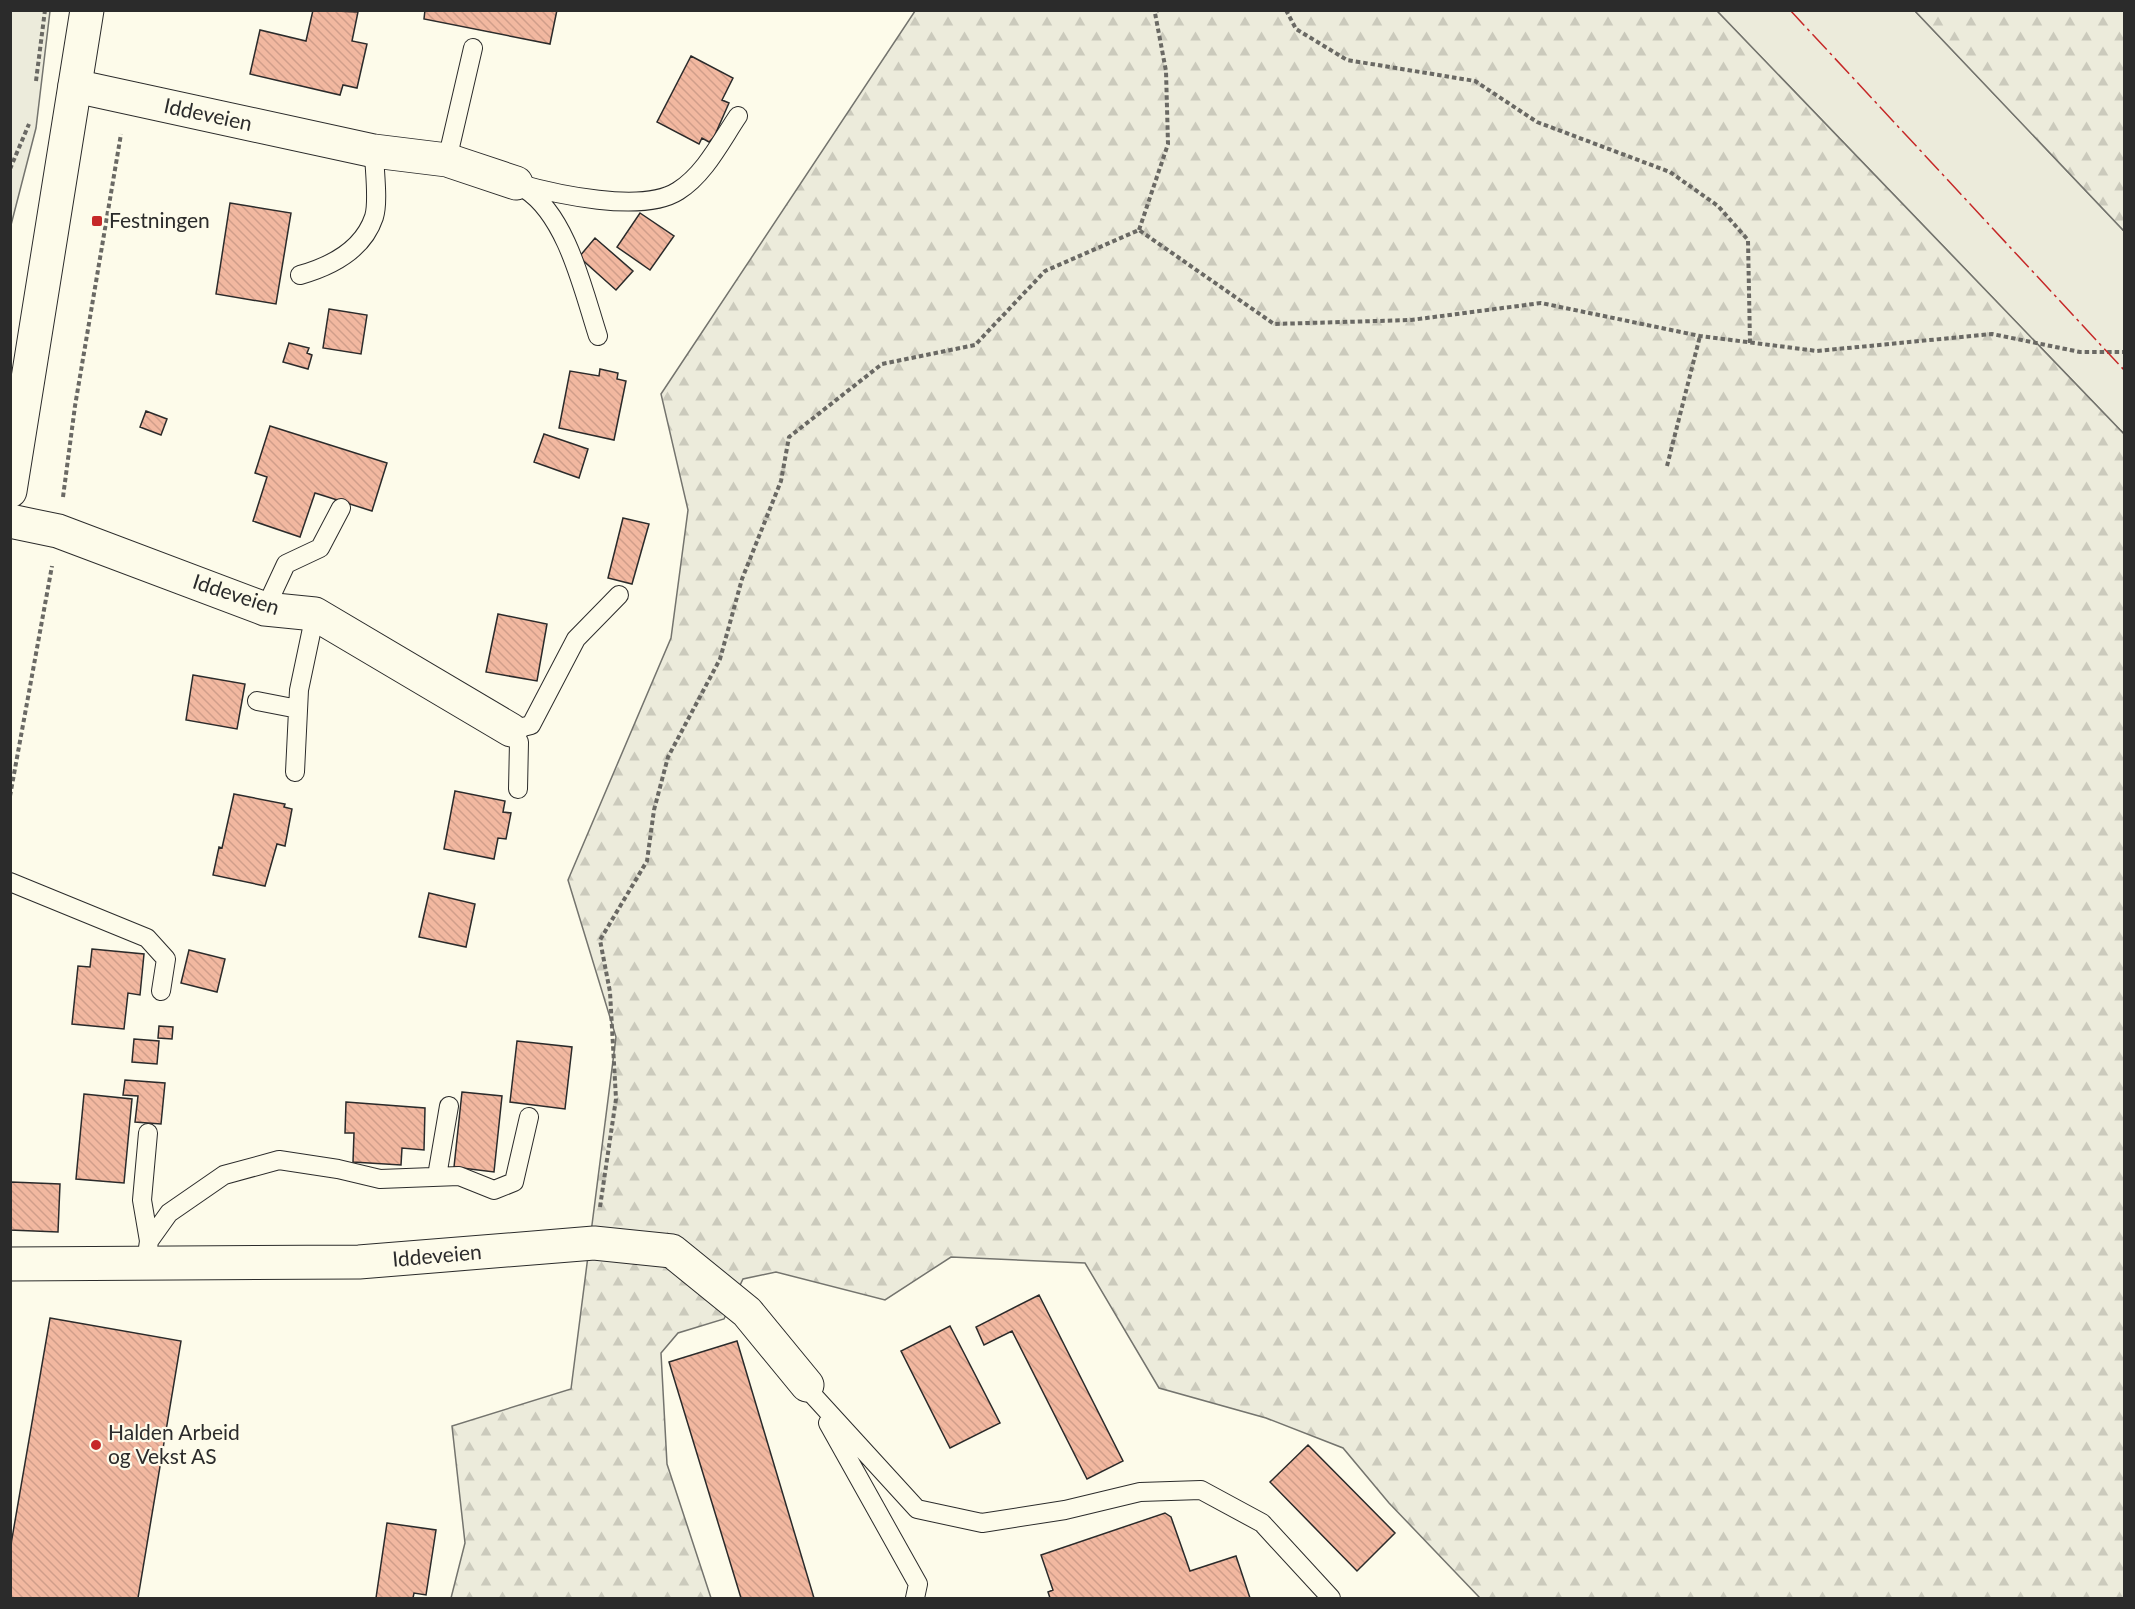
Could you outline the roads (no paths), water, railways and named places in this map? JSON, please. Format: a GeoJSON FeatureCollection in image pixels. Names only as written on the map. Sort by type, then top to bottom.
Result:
{"type":"FeatureCollection","features":[{"type":"Feature","properties":{"kind":"street"},"geometry":{"type":"LineString","coordinates":[[10,491],[87,10]]}},
{"type":"Feature","properties":{"kind":"street","name":"Iddeveien"},"geometry":{"type":"LineString","coordinates":[[75,86],[374,151],[447,160],[516,183]]}},
{"type":"Feature","properties":{"kind":"street","name":"Iddeveien"},"geometry":{"type":"LineString","coordinates":[[10,521],[58,531],[265,609],[315,615],[511,730]]}},
{"type":"Feature","properties":{"kind":"street","name":"Iddeveien"},"geometry":{"type":"LineString","coordinates":[[10,1263],[26,1266],[147,1251],[359,1262],[594,1243],[672,1251],[747,1312],[809,1389]]}},
{"type":"Feature","properties":{"kind":"lane"},"geometry":{"type":"LineString","coordinates":[[447,160],[473,48]]}},
{"type":"Feature","properties":{"kind":"lane"},"geometry":{"type":"LineString","coordinates":[[516,183],[555,194],[604,201],[649,199],[677,192],[700,172],[738,116]]}},
{"type":"Feature","properties":{"kind":"lane"},"geometry":{"type":"LineString","coordinates":[[300,275],[326,267],[361,243],[375,215],[374,151]]}},
{"type":"Feature","properties":{"kind":"lane"},"geometry":{"type":"LineString","coordinates":[[516,183],[538,197],[569,248],[598,336]]}},
{"type":"Feature","properties":{"kind":"lane"},"geometry":{"type":"LineString","coordinates":[[265,609],[286,564],[320,548],[341,508]]}},
{"type":"Feature","properties":{"kind":"lane"},"geometry":{"type":"LineString","coordinates":[[518,789],[519,742],[511,730],[531,724],[576,639],[619,596]]}},
{"type":"Feature","properties":{"kind":"lane"},"geometry":{"type":"LineString","coordinates":[[295,772],[298,690],[315,615]]}},
{"type":"Feature","properties":{"kind":"lane"},"geometry":{"type":"LineString","coordinates":[[256,701],[298,709]]}},
{"type":"Feature","properties":{"kind":"lane"},"geometry":{"type":"LineString","coordinates":[[10,882],[147,938],[166,959],[161,991]]}},
{"type":"Feature","properties":{"kind":"lane"},"geometry":{"type":"LineString","coordinates":[[437,1176],[449,1106]]}},
{"type":"Feature","properties":{"kind":"lane"},"geometry":{"type":"LineString","coordinates":[[147,1251],[169,1213],[224,1175],[279,1160],[338,1169],[380,1179],[459,1176],[494,1190],[514,1182],[529,1117]]}},
{"type":"Feature","properties":{"kind":"lane"},"geometry":{"type":"LineString","coordinates":[[147,1251],[142,1200],[148,1133]]}},
{"type":"Feature","properties":{"kind":"lane"},"geometry":{"type":"LineString","coordinates":[[809,1389],[918,1584],[915,1599]]}},
{"type":"Feature","properties":{"kind":"lane"},"geometry":{"type":"LineString","coordinates":[[809,1389],[917,1509],[982,1523],[1065,1510],[1140,1492],[1201,1490],[1262,1523],[1331,1599]]}},
{"type":"Feature","properties":{"kind":"place","name":"Festningen"},"geometry":{"type":"Point","coordinates":[97,221]}},
{"type":"Feature","properties":{"kind":"place","name":"Halden Arbeid og Vekst AS"},"geometry":{"type":"Point","coordinates":[96,1445]}}]}
